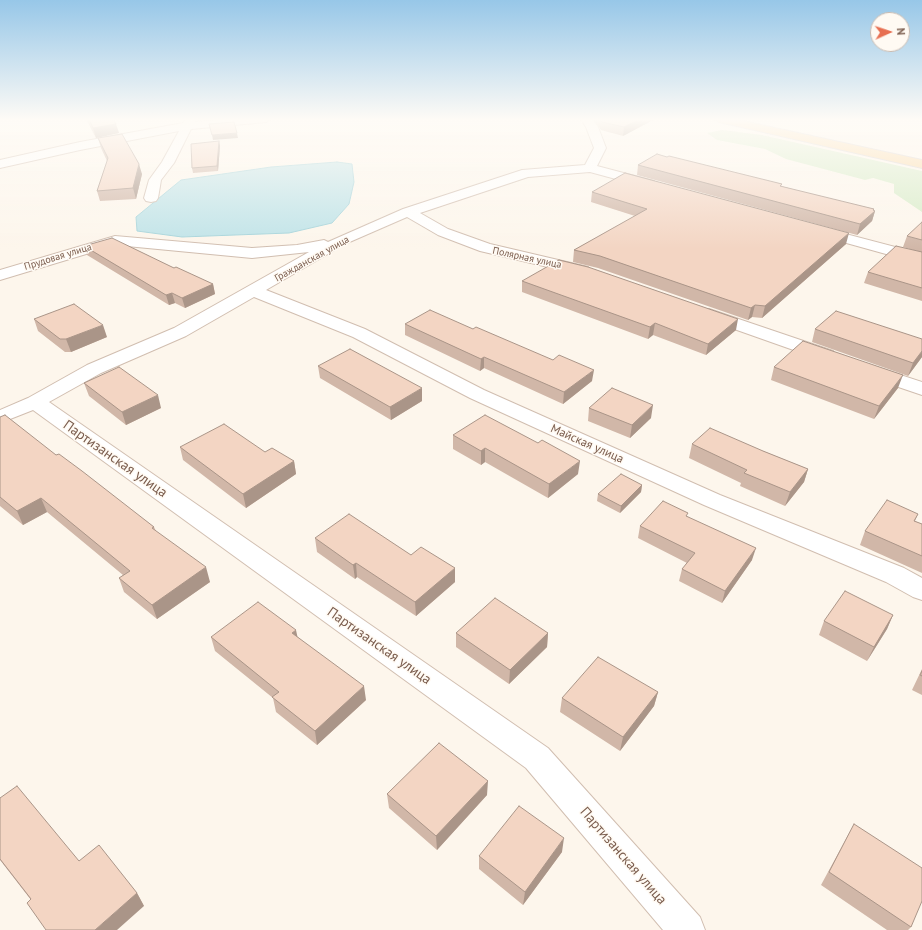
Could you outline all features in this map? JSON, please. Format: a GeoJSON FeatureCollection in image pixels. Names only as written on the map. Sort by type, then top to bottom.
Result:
{"type":"FeatureCollection","features":[{"type":"Feature","properties":{"kind":"street"},"geometry":{"type":"LineString","coordinates":[[150,198],[155,180],[168,162]]}},
{"type":"Feature","properties":{"kind":"street"},"geometry":{"type":"LineString","coordinates":[[593,162],[590,168],[665,189]]}},
{"type":"Feature","properties":{"kind":"street","name":"Гражданская улица"},"geometry":{"type":"LineString","coordinates":[[0,417],[35,402],[94,368],[180,332],[255,291],[340,241],[408,212],[527,173],[590,168]]}},
{"type":"Feature","properties":{"kind":"street","name":"Полярная улица"},"geometry":{"type":"LineString","coordinates":[[408,212],[443,232],[485,248],[600,275]]}},
{"type":"Feature","properties":{"kind":"street"},"geometry":{"type":"LineString","coordinates":[[809,228],[922,259]]}},
{"type":"Feature","properties":{"kind":"street","name":"Прудовая улица"},"geometry":{"type":"LineString","coordinates":[[0,275],[115,240],[252,253],[297,250],[340,241]]}},
{"type":"Feature","properties":{"kind":"street","name":"Майская улица"},"geometry":{"type":"LineString","coordinates":[[255,291],[359,333],[477,394],[712,500],[896,575],[922,590]]}},
{"type":"Feature","properties":{"kind":"street"},"geometry":{"type":"LineString","coordinates":[[697,309],[840,360]]}},
{"type":"Feature","properties":{"kind":"street"},"geometry":{"type":"LineString","coordinates":[[862,368],[922,389]]}},
{"type":"Feature","properties":{"kind":"street","name":"Партизанская улица"},"geometry":{"type":"LineString","coordinates":[[35,402],[537,758],[687,930]]}},
{"type":"Feature","properties":{"kind":"green space"},"geometry":{"type":"Polygon","coordinates":[[[799,162],[884,162],[922,171],[922,212],[894,193],[894,184],[873,178],[865,180],[799,162]]]}},
{"type":"Feature","properties":{"kind":"water"},"geometry":{"type":"Polygon","coordinates":[[[332,162],[352,164],[354,182],[349,204],[332,223],[289,233],[182,237],[137,231],[136,217],[181,180],[271,167],[332,162]]]}},
{"type":"Feature","properties":{"kind":"building"},"geometry":{"type":"Polygon","coordinates":[[[107,162],[138,162],[139,164],[133,188],[97,191],[107,162]]]}},
{"type":"Feature","properties":{"kind":"building"},"geometry":{"type":"Polygon","coordinates":[[[192,162],[217,162],[217,166],[192,168],[192,162]]]}},
{"type":"Feature","properties":{"kind":"building"},"geometry":{"type":"Polygon","coordinates":[[[642,162],[695,162],[782,184],[780,186],[874,209],[873,210],[875,211],[860,224],[638,165],[642,162]]]}},
{"type":"Feature","properties":{"kind":"building"},"geometry":{"type":"Polygon","coordinates":[[[625,173],[849,233],[765,306],[755,305],[751,308],[600,256],[574,250],[647,209],[592,192],[625,173]]]}},
{"type":"Feature","properties":{"kind":"building"},"geometry":{"type":"Polygon","coordinates":[[[922,222],[922,240],[907,236],[922,222]]]}},
{"type":"Feature","properties":{"kind":"building"},"geometry":{"type":"Polygon","coordinates":[[[112,238],[174,268],[176,267],[213,284],[182,298],[172,293],[166,295],[84,246],[112,238]]]}},
{"type":"Feature","properties":{"kind":"building"},"geometry":{"type":"Polygon","coordinates":[[[896,246],[922,252],[922,288],[868,272],[896,246]]]}},
{"type":"Feature","properties":{"kind":"building"},"geometry":{"type":"Polygon","coordinates":[[[559,260],[588,267],[738,319],[708,344],[655,323],[650,327],[522,281],[559,260]]]}},
{"type":"Feature","properties":{"kind":"building"},"geometry":{"type":"Polygon","coordinates":[[[74,304],[103,325],[66,339],[60,339],[34,319],[74,304]]]}},
{"type":"Feature","properties":{"kind":"building"},"geometry":{"type":"Polygon","coordinates":[[[430,310],[473,329],[476,327],[553,360],[559,355],[594,370],[564,392],[484,357],[481,359],[405,324],[430,310]]]}},
{"type":"Feature","properties":{"kind":"building"},"geometry":{"type":"Polygon","coordinates":[[[836,311],[922,339],[922,351],[913,363],[815,329],[836,311]]]}},
{"type":"Feature","properties":{"kind":"building"},"geometry":{"type":"Polygon","coordinates":[[[803,341],[903,375],[879,406],[774,367],[803,341]]]}},
{"type":"Feature","properties":{"kind":"building"},"geometry":{"type":"Polygon","coordinates":[[[350,349],[422,388],[390,407],[318,366],[350,349]]]}},
{"type":"Feature","properties":{"kind":"building"},"geometry":{"type":"Polygon","coordinates":[[[119,367],[158,395],[122,412],[84,383],[119,367]]]}},
{"type":"Feature","properties":{"kind":"building"},"geometry":{"type":"Polygon","coordinates":[[[612,388],[653,405],[632,425],[589,408],[612,388]]]}},
{"type":"Feature","properties":{"kind":"building"},"geometry":{"type":"Polygon","coordinates":[[[5,415],[56,455],[59,454],[82,471],[154,527],[152,528],[206,567],[152,605],[119,578],[130,571],[41,498],[17,511],[0,497],[0,417],[5,415]]]}},
{"type":"Feature","properties":{"kind":"building"},"geometry":{"type":"Polygon","coordinates":[[[485,415],[538,443],[542,440],[580,461],[549,484],[485,448],[481,451],[453,435],[485,415]]]}},
{"type":"Feature","properties":{"kind":"building"},"geometry":{"type":"Polygon","coordinates":[[[224,424],[265,452],[272,448],[294,461],[243,494],[180,447],[224,424]]]}},
{"type":"Feature","properties":{"kind":"building"},"geometry":{"type":"Polygon","coordinates":[[[710,428],[808,469],[790,492],[744,473],[747,470],[692,444],[710,428]]]}},
{"type":"Feature","properties":{"kind":"building"},"geometry":{"type":"Polygon","coordinates":[[[621,474],[642,485],[621,506],[598,494],[621,474]]]}},
{"type":"Feature","properties":{"kind":"building"},"geometry":{"type":"Polygon","coordinates":[[[887,500],[918,514],[914,521],[922,524],[922,556],[865,531],[887,500]]]}},
{"type":"Feature","properties":{"kind":"building"},"geometry":{"type":"Polygon","coordinates":[[[663,501],[688,513],[686,516],[756,548],[725,591],[682,569],[695,553],[640,526],[663,501]]]}},
{"type":"Feature","properties":{"kind":"building"},"geometry":{"type":"Polygon","coordinates":[[[349,514],[411,555],[421,547],[455,568],[415,602],[356,563],[353,565],[315,538],[349,514]]]}},
{"type":"Feature","properties":{"kind":"building"},"geometry":{"type":"Polygon","coordinates":[[[845,591],[893,615],[874,647],[824,621],[845,591]]]}},
{"type":"Feature","properties":{"kind":"building"},"geometry":{"type":"Polygon","coordinates":[[[495,598],[548,633],[510,670],[456,633],[495,598]]]}},
{"type":"Feature","properties":{"kind":"building"},"geometry":{"type":"Polygon","coordinates":[[[258,602],[296,630],[292,633],[364,686],[315,731],[272,697],[279,692],[211,637],[258,602]]]}},
{"type":"Feature","properties":{"kind":"building"},"geometry":{"type":"Polygon","coordinates":[[[598,657],[658,692],[623,737],[562,698],[598,657]]]}},
{"type":"Feature","properties":{"kind":"building"},"geometry":{"type":"Polygon","coordinates":[[[439,743],[488,781],[436,836],[387,794],[439,743]]]}},
{"type":"Feature","properties":{"kind":"building"},"geometry":{"type":"Polygon","coordinates":[[[17,786],[79,861],[99,845],[137,893],[95,930],[46,930],[27,903],[31,899],[0,859],[0,798],[17,786]]]}},
{"type":"Feature","properties":{"kind":"building"},"geometry":{"type":"Polygon","coordinates":[[[519,806],[564,838],[525,892],[479,856],[519,806]]]}},
{"type":"Feature","properties":{"kind":"building"},"geometry":{"type":"Polygon","coordinates":[[[854,824],[922,868],[922,901],[911,927],[829,872],[854,824]]]}}]}
